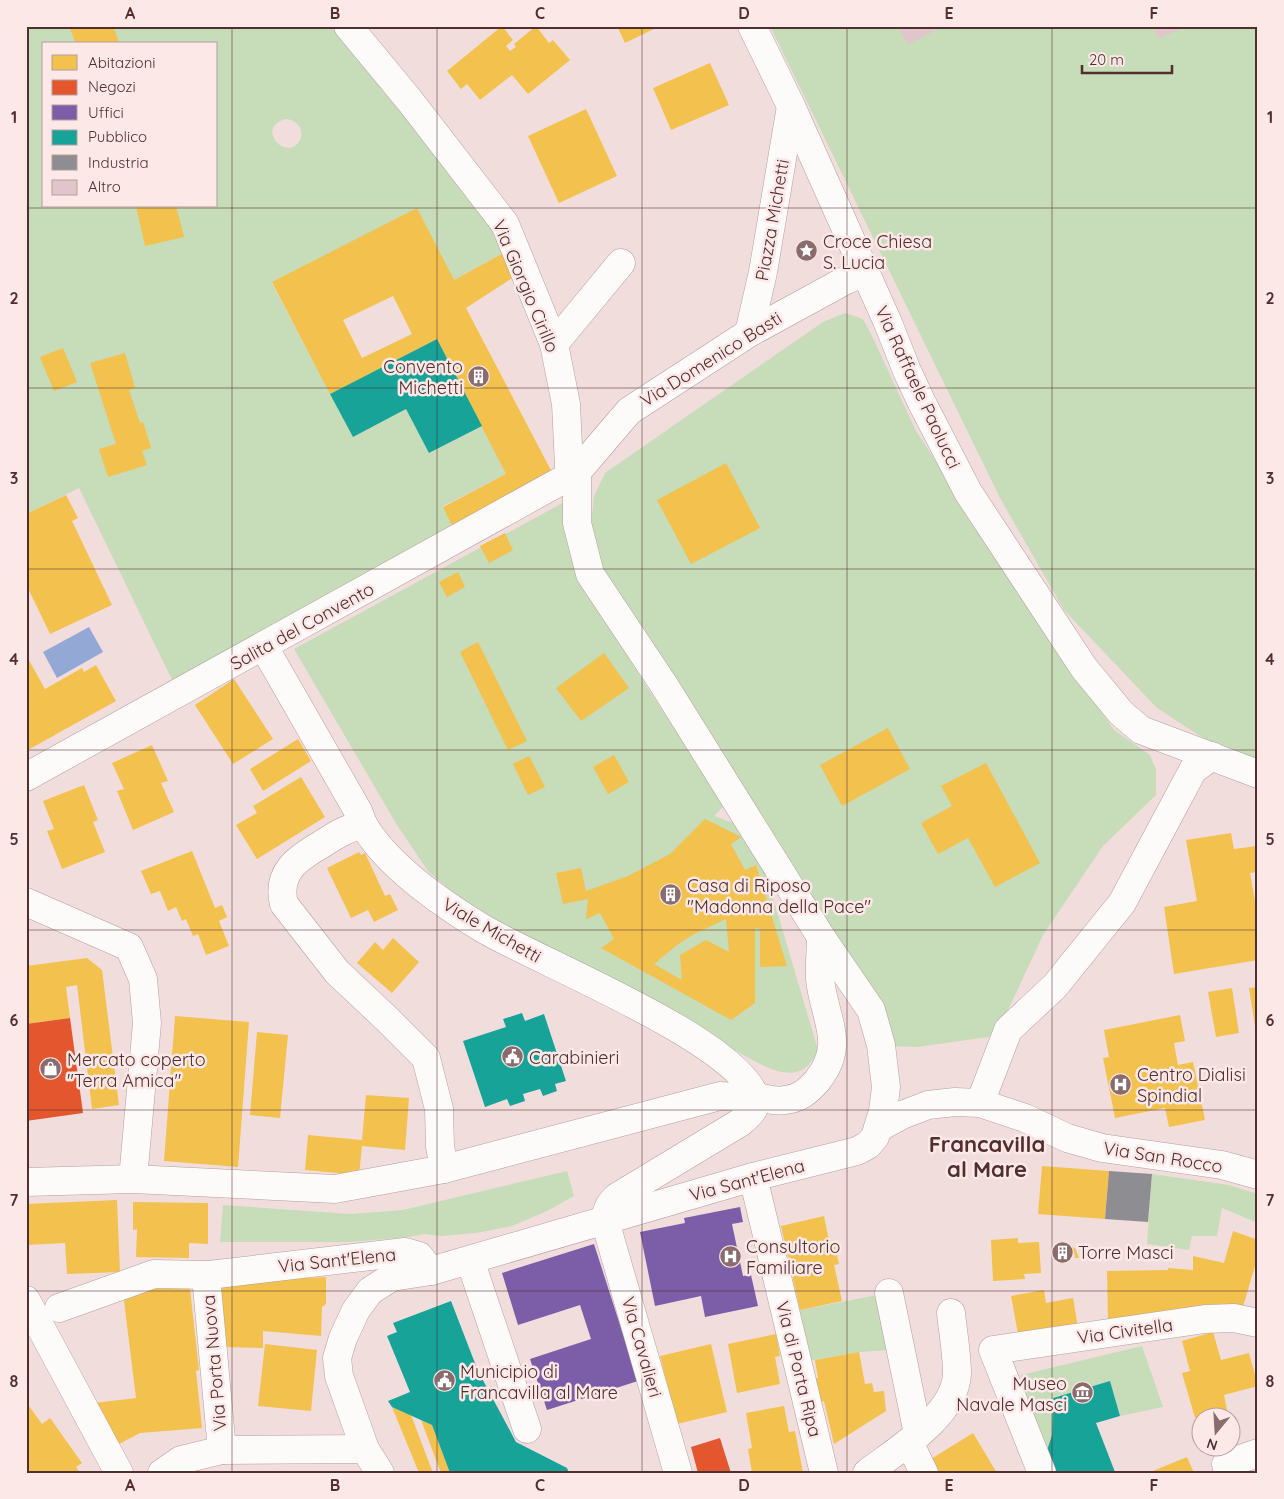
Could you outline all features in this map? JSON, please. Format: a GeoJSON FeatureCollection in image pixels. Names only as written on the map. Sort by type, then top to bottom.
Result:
{"type":"FeatureCollection","features":[{"type":"Feature","properties":{"kind":"street","name":"Via Giorgio Cirillo"},"geometry":{"type":"LineString","coordinates":[[348,26],[410,101],[505,224],[554,344],[566,404],[569,466],[577,472]]}},
{"type":"Feature","properties":{"kind":"street","name":"Via Raffaele Paolucci"},"geometry":{"type":"LineString","coordinates":[[752,26],[791,106],[888,323],[907,371],[968,492],[1084,668],[1121,713],[1141,730],[1212,756]]}},
{"type":"Feature","properties":{"kind":"street","name":"Piazza Michetti"},"geometry":{"type":"LineString","coordinates":[[748,332],[764,272],[791,106]]}},
{"type":"Feature","properties":{"kind":"street"},"geometry":{"type":"LineString","coordinates":[[554,344],[621,263]]}},
{"type":"Feature","properties":{"kind":"street","name":"Via Domenico Basti"},"geometry":{"type":"LineString","coordinates":[[577,472],[629,411],[748,332],[846,280],[865,272]]}},
{"type":"Feature","properties":{"kind":"street"},"geometry":{"type":"LineString","coordinates":[[577,472],[577,523],[590,574],[664,685],[821,937],[870,1010],[881,1045],[886,1087],[883,1111],[878,1128]]}},
{"type":"Feature","properties":{"kind":"street","name":"Salita del Convento"},"geometry":{"type":"LineString","coordinates":[[26,777],[264,647],[577,472]]}},
{"type":"Feature","properties":{"kind":"street","name":"Viale Michetti"},"geometry":{"type":"LineString","coordinates":[[264,647],[358,811],[372,839],[434,896],[483,928],[664,1021],[720,1056],[739,1073],[755,1097]]}},
{"type":"Feature","properties":{"kind":"street"},"geometry":{"type":"LineString","coordinates":[[980,1103],[1008,1030],[1056,986],[1122,903],[1193,770],[1212,756],[1258,774]]}},
{"type":"Feature","properties":{"kind":"street"},"geometry":{"type":"LineString","coordinates":[[364,824],[347,828],[299,858],[283,882],[284,904],[337,972],[426,1058],[439,1109],[440,1146],[444,1169]]}},
{"type":"Feature","properties":{"kind":"street"},"geometry":{"type":"LineString","coordinates":[[26,902],[129,947],[143,979],[147,1023],[133,1179]]}},
{"type":"Feature","properties":{"kind":"street"},"geometry":{"type":"LineString","coordinates":[[26,1182],[133,1179],[335,1189],[444,1169],[720,1096],[755,1097],[776,1101],[786,1100],[804,1094],[824,1072],[831,1056],[833,1041],[820,980],[821,937]]}},
{"type":"Feature","properties":{"kind":"street","name":"Via Sant'Elena"},"geometry":{"type":"LineString","coordinates":[[605,1221],[609,1207],[617,1197],[742,1122],[751,1113],[755,1105],[755,1097]]}},
{"type":"Feature","properties":{"kind":"street","name":"Via San Rocco"},"geometry":{"type":"LineString","coordinates":[[878,1128],[902,1115],[928,1105],[955,1102],[980,1103],[1025,1118],[1067,1138],[1102,1148],[1222,1165],[1258,1175]]}},
{"type":"Feature","properties":{"kind":"street","name":"Via Sant'Elena"},"geometry":{"type":"LineString","coordinates":[[59,1308],[154,1274],[209,1275],[405,1252],[420,1256],[431,1271],[753,1178],[858,1151],[868,1146],[875,1137],[878,1128]]}},
{"type":"Feature","properties":{"kind":"street","name":"Via di Porta Ripa"},"geometry":{"type":"LineString","coordinates":[[753,1178],[824,1473]]}},
{"type":"Feature","properties":{"kind":"street","name":"Via Cavalieri"},"geometry":{"type":"LineString","coordinates":[[605,1221],[678,1473]]}},
{"type":"Feature","properties":{"kind":"street"},"geometry":{"type":"LineString","coordinates":[[470,1260],[527,1429]]}},
{"type":"Feature","properties":{"kind":"street"},"geometry":{"type":"LineString","coordinates":[[380,1473],[365,1448],[339,1376],[337,1358],[343,1338],[356,1310],[370,1292],[392,1278],[431,1271]]}},
{"type":"Feature","properties":{"kind":"street","name":"Via Porta Nuova"},"geometry":{"type":"LineString","coordinates":[[209,1275],[207,1287],[222,1450]]}},
{"type":"Feature","properties":{"kind":"street"},"geometry":{"type":"LineString","coordinates":[[889,1293],[914,1438],[924,1473]]}},
{"type":"Feature","properties":{"kind":"street"},"geometry":{"type":"LineString","coordinates":[[26,1300],[119,1473]]}},
{"type":"Feature","properties":{"kind":"street"},"geometry":{"type":"LineString","coordinates":[[867,1473],[914,1438],[930,1423],[946,1404],[954,1390],[957,1374],[951,1313]]}},
{"type":"Feature","properties":{"kind":"street","name":"Via Civitella"},"geometry":{"type":"LineString","coordinates":[[1042,1473],[993,1350],[1205,1319],[1234,1318],[1258,1324]]}},
{"type":"Feature","properties":{"kind":"street"},"geometry":{"type":"LineString","coordinates":[[162,1473],[181,1460],[222,1450],[365,1448]]}},
{"type":"Feature","properties":{"kind":"street"},"geometry":{"type":"LineString","coordinates":[[1228,1473],[1226,1464],[1258,1453]]}},
{"type":"Feature","properties":{"kind":"green space"},"geometry":{"type":"Polygon","coordinates":[[[26,26],[340,26],[409,108],[507,251],[454,280],[272,283],[353,437],[406,409],[430,453],[482,426],[506,474],[443,506],[454,530],[174,684],[79,488],[26,514],[26,26]],[[289,119],[276,124],[273,130],[276,142],[288,148],[295,146],[301,136],[298,125],[289,119]]]}},
{"type":"Feature","properties":{"kind":"green space"},"geometry":{"type":"Polygon","coordinates":[[[770,26],[1258,26],[1257,773],[1157,708],[1064,610],[1000,498],[770,26]]]}},
{"type":"Feature","properties":{"kind":"green space"},"geometry":{"type":"Polygon","coordinates":[[[845,313],[863,319],[916,431],[1057,647],[1114,730],[1150,755],[1156,770],[1156,795],[1103,846],[1043,935],[996,1036],[917,1047],[886,1046],[597,568],[591,525],[594,496],[605,473],[823,322],[845,313]]]}},
{"type":"Feature","properties":{"kind":"green space"},"geometry":{"type":"Polygon","coordinates":[[[568,500],[588,592],[646,686],[726,804],[714,816],[742,826],[761,857],[818,1050],[808,1066],[802,1070],[788,1073],[764,1066],[536,945],[469,907],[428,871],[397,825],[294,649],[568,500]]]}},
{"type":"Feature","properties":{"kind":"green space"},"geometry":{"type":"Polygon","coordinates":[[[567,1171],[574,1196],[547,1211],[512,1226],[476,1233],[441,1236],[424,1234],[350,1242],[220,1242],[223,1205],[350,1214],[403,1210],[567,1171]]]}},
{"type":"Feature","properties":{"kind":"green space"},"geometry":{"type":"Polygon","coordinates":[[[1152,1174],[1229,1185],[1258,1194],[1258,1223],[1222,1208],[1217,1236],[1192,1236],[1189,1250],[1147,1244],[1152,1174]]]}},
{"type":"Feature","properties":{"kind":"green space"},"geometry":{"type":"Polygon","coordinates":[[[877,1295],[890,1350],[859,1352],[809,1361],[800,1310],[877,1295]]]}},
{"type":"Feature","properties":{"kind":"green space"},"geometry":{"type":"Polygon","coordinates":[[[1142,1346],[1163,1407],[1120,1416],[1110,1382],[1053,1397],[1052,1435],[1042,1466],[1021,1375],[1142,1346]]]}},
{"type":"Feature","properties":{"kind":"water"},"geometry":{"type":"Polygon","coordinates":[[[89,627],[103,652],[57,678],[43,652],[89,627]]]}},
{"type":"Feature","properties":{"kind":"building: Abitazioni"},"geometry":{"type":"Polygon","coordinates":[[[69,26],[113,26],[119,42],[75,42],[69,26]]]}},
{"type":"Feature","properties":{"kind":"building: Abitazioni"},"geometry":{"type":"Polygon","coordinates":[[[502,26],[513,40],[506,46],[510,51],[516,47],[514,44],[536,26],[549,43],[553,40],[570,60],[528,94],[512,75],[480,100],[467,84],[461,89],[447,71],[502,26]]]}},
{"type":"Feature","properties":{"kind":"building: Abitazioni"},"geometry":{"type":"Polygon","coordinates":[[[617,26],[660,26],[625,43],[617,26]]]}},
{"type":"Feature","properties":{"kind":"building: Abitazioni"},"geometry":{"type":"Polygon","coordinates":[[[710,63],[729,105],[671,130],[653,88],[710,63]]]}},
{"type":"Feature","properties":{"kind":"building: Abitazioni"},"geometry":{"type":"Polygon","coordinates":[[[586,109],[617,176],[559,203],[528,136],[586,109]]]}},
{"type":"Feature","properties":{"kind":"building: Abitazioni"},"geometry":{"type":"Polygon","coordinates":[[[136,208],[177,208],[184,237],[145,246],[136,208]]]}},
{"type":"Feature","properties":{"kind":"building: Abitazioni","name":"Convento Michetti"},"geometry":{"type":"Polygon","coordinates":[[[417,208],[454,280],[507,251],[520,273],[466,308],[555,478],[454,530],[443,507],[506,474],[437,339],[330,394],[272,282],[417,208]],[[393,296],[343,320],[362,358],[412,334],[393,296]]]}},
{"type":"Feature","properties":{"kind":"building: Abitazioni"},"geometry":{"type":"Polygon","coordinates":[[[63,348],[77,382],[54,391],[40,357],[63,348]]]}},
{"type":"Feature","properties":{"kind":"building: Abitazioni"},"geometry":{"type":"Polygon","coordinates":[[[125,353],[135,388],[129,390],[140,423],[143,422],[151,448],[142,451],[147,465],[108,477],[99,449],[116,444],[90,363],[125,353]]]}},
{"type":"Feature","properties":{"kind":"building: Abitazioni"},"geometry":{"type":"Polygon","coordinates":[[[726,463],[760,528],[691,564],[657,500],[726,463]]]}},
{"type":"Feature","properties":{"kind":"building: Abitazioni"},"geometry":{"type":"Polygon","coordinates":[[[66,495],[78,518],[72,521],[112,605],[50,634],[26,584],[26,514],[66,495]]]}},
{"type":"Feature","properties":{"kind":"building: Abitazioni"},"geometry":{"type":"Polygon","coordinates":[[[505,533],[513,550],[489,563],[480,546],[505,533]]]}},
{"type":"Feature","properties":{"kind":"building: Abitazioni"},"geometry":{"type":"Polygon","coordinates":[[[458,572],[465,587],[447,597],[439,582],[458,572]]]}},
{"type":"Feature","properties":{"kind":"building: Abitazioni"},"geometry":{"type":"Polygon","coordinates":[[[478,642],[527,741],[508,750],[460,652],[478,642]]]}},
{"type":"Feature","properties":{"kind":"building: Abitazioni"},"geometry":{"type":"Polygon","coordinates":[[[604,653],[629,688],[581,721],[556,688],[604,653]]]}},
{"type":"Feature","properties":{"kind":"building: Abitazioni"},"geometry":{"type":"Polygon","coordinates":[[[26,655],[45,689],[82,668],[84,672],[96,665],[116,701],[26,751],[26,655]]]}},
{"type":"Feature","properties":{"kind":"building: Abitazioni"},"geometry":{"type":"Polygon","coordinates":[[[234,679],[273,739],[233,764],[195,705],[234,679]]]}},
{"type":"Feature","properties":{"kind":"building: Abitazioni"},"geometry":{"type":"Polygon","coordinates":[[[888,728],[910,769],[842,806],[820,765],[888,728]]]}},
{"type":"Feature","properties":{"kind":"building: Abitazioni"},"geometry":{"type":"Polygon","coordinates":[[[298,739],[311,761],[263,791],[250,769],[298,739]]]}},
{"type":"Feature","properties":{"kind":"building: Abitazioni"},"geometry":{"type":"Polygon","coordinates":[[[152,745],[168,781],[161,783],[174,812],[133,830],[117,791],[124,789],[112,763],[152,745]]]}},
{"type":"Feature","properties":{"kind":"building: Abitazioni"},"geometry":{"type":"Polygon","coordinates":[[[614,755],[629,782],[608,794],[593,767],[614,755]]]}},
{"type":"Feature","properties":{"kind":"building: Abitazioni"},"geometry":{"type":"Polygon","coordinates":[[[529,756],[545,787],[528,795],[513,764],[529,756]]]}},
{"type":"Feature","properties":{"kind":"building: Abitazioni"},"geometry":{"type":"Polygon","coordinates":[[[986,763],[1040,863],[995,887],[968,838],[938,854],[921,823],[952,806],[941,786],[986,763]]]}},
{"type":"Feature","properties":{"kind":"building: Abitazioni"},"geometry":{"type":"Polygon","coordinates":[[[301,777],[325,817],[257,859],[236,825],[257,813],[253,806],[301,777]]]}},
{"type":"Feature","properties":{"kind":"building: Abitazioni"},"geometry":{"type":"Polygon","coordinates":[[[84,785],[98,820],[93,822],[105,852],[62,869],[47,831],[54,829],[43,801],[84,785]]]}},
{"type":"Feature","properties":{"kind":"building: Abitazioni","name":"Casa di Riposo \"Madonna della Pace\""},"geometry":{"type":"Polygon","coordinates":[[[705,819],[741,837],[731,844],[745,870],[756,865],[787,966],[760,967],[760,929],[755,928],[755,1003],[731,1020],[601,948],[614,939],[600,913],[586,919],[588,899],[563,904],[556,873],[581,868],[586,891],[628,876],[670,854],[705,819]],[[726,919],[694,934],[654,964],[682,980],[680,955],[706,940],[729,952],[726,919]]]}},
{"type":"Feature","properties":{"kind":"building: Abitazioni"},"geometry":{"type":"Polygon","coordinates":[[[1231,833],[1234,849],[1257,846],[1258,872],[1250,873],[1255,901],[1258,901],[1258,960],[1174,974],[1164,907],[1197,901],[1186,840],[1231,833]]]}},
{"type":"Feature","properties":{"kind":"building: Abitazioni"},"geometry":{"type":"Polygon","coordinates":[[[192,851],[215,908],[222,905],[227,917],[219,921],[229,946],[206,955],[198,934],[193,936],[186,919],[182,921],[176,907],[168,911],[160,891],[151,894],[141,871],[192,851]]]}},
{"type":"Feature","properties":{"kind":"building: Abitazioni"},"geometry":{"type":"Polygon","coordinates":[[[359,852],[361,855],[365,853],[385,896],[390,894],[398,910],[374,922],[368,910],[351,918],[327,868],[359,852]]]}},
{"type":"Feature","properties":{"kind":"building: Abitazioni"},"geometry":{"type":"Polygon","coordinates":[[[393,938],[419,962],[392,993],[357,963],[375,942],[383,950],[393,938]]]}},
{"type":"Feature","properties":{"kind":"building: Abitazioni"},"geometry":{"type":"Polygon","coordinates":[[[87,958],[102,970],[119,1105],[92,1109],[77,985],[66,987],[70,1018],[26,1024],[26,966],[87,958]]]}},
{"type":"Feature","properties":{"kind":"building: Abitazioni"},"geometry":{"type":"Polygon","coordinates":[[[1258,987],[1258,1039],[1257,1039],[1249,988],[1258,987]]]}},
{"type":"Feature","properties":{"kind":"building: Abitazioni"},"geometry":{"type":"Polygon","coordinates":[[[1232,988],[1239,1033],[1216,1037],[1208,992],[1232,988]]]}},
{"type":"Feature","properties":{"kind":"building: Abitazioni"},"geometry":{"type":"Polygon","coordinates":[[[1180,1015],[1185,1041],[1174,1043],[1178,1065],[1193,1062],[1205,1120],[1169,1127],[1165,1108],[1115,1118],[1103,1058],[1109,1057],[1104,1030],[1180,1015]]]}},
{"type":"Feature","properties":{"kind":"building: Abitazioni"},"geometry":{"type":"Polygon","coordinates":[[[175,1016],[249,1022],[238,1167],[164,1161],[175,1016]]]}},
{"type":"Feature","properties":{"kind":"building: Abitazioni"},"geometry":{"type":"Polygon","coordinates":[[[257,1032],[288,1035],[280,1118],[250,1115],[257,1032]]]}},
{"type":"Feature","properties":{"kind":"building: Abitazioni"},"geometry":{"type":"Polygon","coordinates":[[[366,1095],[409,1098],[405,1150],[362,1146],[359,1175],[305,1170],[308,1135],[362,1140],[366,1095]]]}},
{"type":"Feature","properties":{"kind":"building: Abitazioni"},"geometry":{"type":"Polygon","coordinates":[[[1042,1166],[1109,1171],[1105,1219],[1038,1214],[1042,1166]]]}},
{"type":"Feature","properties":{"kind":"building: Abitazioni"},"geometry":{"type":"Polygon","coordinates":[[[117,1200],[120,1272],[67,1274],[65,1243],[28,1245],[26,1204],[117,1200]]]}},
{"type":"Feature","properties":{"kind":"building: Abitazioni"},"geometry":{"type":"Polygon","coordinates":[[[133,1202],[208,1203],[208,1244],[189,1243],[189,1258],[136,1257],[137,1229],[133,1230],[133,1202]]]}},
{"type":"Feature","properties":{"kind":"building: Abitazioni"},"geometry":{"type":"Polygon","coordinates":[[[824,1216],[830,1246],[835,1246],[839,1264],[834,1265],[842,1301],[800,1310],[781,1226],[824,1216]]]}},
{"type":"Feature","properties":{"kind":"building: Abitazioni"},"geometry":{"type":"Polygon","coordinates":[[[1233,1231],[1258,1240],[1258,1267],[1255,1266],[1242,1310],[1108,1325],[1107,1271],[1168,1270],[1168,1268],[1193,1270],[1193,1256],[1224,1263],[1233,1231]]]}},
{"type":"Feature","properties":{"kind":"building: Abitazioni"},"geometry":{"type":"Polygon","coordinates":[[[1018,1238],[1018,1243],[1039,1242],[1041,1273],[1024,1274],[1025,1279],[993,1281],[991,1240],[1018,1238]]]}},
{"type":"Feature","properties":{"kind":"building: Abitazioni","name":"Torre Masci"},"geometry":{"type":"Polygon","coordinates":[[[1066,1246],[1075,1248],[1079,1258],[1075,1258],[1074,1252],[1068,1250],[1063,1255],[1063,1259],[1059,1259],[1060,1250],[1066,1246]]]}},
{"type":"Feature","properties":{"kind":"building: Abitazioni"},"geometry":{"type":"Polygon","coordinates":[[[326,1277],[326,1304],[322,1307],[321,1336],[263,1331],[263,1348],[224,1347],[220,1282],[326,1277]]]}},
{"type":"Feature","properties":{"kind":"building: Abitazioni"},"geometry":{"type":"Polygon","coordinates":[[[189,1280],[199,1370],[196,1371],[202,1428],[140,1433],[117,1445],[94,1403],[136,1398],[123,1293],[149,1282],[189,1280]]]}},
{"type":"Feature","properties":{"kind":"building: Abitazioni"},"geometry":{"type":"Polygon","coordinates":[[[1044,1290],[1046,1303],[1073,1298],[1078,1327],[1019,1339],[1011,1296],[1044,1290]]]}},
{"type":"Feature","properties":{"kind":"building: Abitazioni"},"geometry":{"type":"Polygon","coordinates":[[[1213,1332],[1221,1360],[1249,1353],[1258,1386],[1224,1395],[1226,1406],[1192,1406],[1192,1408],[1182,1373],[1190,1371],[1182,1341],[1213,1332]]]}},
{"type":"Feature","properties":{"kind":"building: Abitazioni"},"geometry":{"type":"Polygon","coordinates":[[[776,1334],[780,1356],[775,1357],[780,1384],[737,1393],[728,1344],[776,1334]]]}},
{"type":"Feature","properties":{"kind":"building: Abitazioni"},"geometry":{"type":"Polygon","coordinates":[[[265,1344],[317,1350],[311,1411],[258,1406],[265,1344]]]}},
{"type":"Feature","properties":{"kind":"building: Abitazioni"},"geometry":{"type":"Polygon","coordinates":[[[711,1344],[727,1412],[677,1424],[660,1356],[711,1344]]]}},
{"type":"Feature","properties":{"kind":"building: Abitazioni"},"geometry":{"type":"Polygon","coordinates":[[[859,1352],[865,1384],[872,1383],[874,1392],[884,1391],[886,1411],[834,1444],[824,1401],[818,1403],[813,1379],[818,1378],[815,1360],[859,1352]]]}},
{"type":"Feature","properties":{"kind":"building: Abitazioni"},"geometry":{"type":"Polygon","coordinates":[[[26,1402],[42,1424],[50,1418],[82,1463],[76,1467],[80,1473],[26,1473],[26,1402]]]}},
{"type":"Feature","properties":{"kind":"building: Abitazioni"},"geometry":{"type":"Polygon","coordinates":[[[784,1406],[789,1432],[795,1431],[803,1473],[752,1473],[748,1449],[752,1448],[746,1413],[784,1406]]]}},
{"type":"Feature","properties":{"kind":"building: Abitazioni"},"geometry":{"type":"Polygon","coordinates":[[[392,1407],[411,1415],[433,1473],[419,1473],[392,1407]]]}},
{"type":"Feature","properties":{"kind":"building: Abitazioni"},"geometry":{"type":"Polygon","coordinates":[[[421,1420],[432,1425],[450,1473],[441,1473],[421,1420]]]}},
{"type":"Feature","properties":{"kind":"building: Abitazioni"},"geometry":{"type":"Polygon","coordinates":[[[973,1433],[997,1473],[939,1473],[931,1459],[973,1433]]]}},
{"type":"Feature","properties":{"kind":"building: Abitazioni"},"geometry":{"type":"Polygon","coordinates":[[[1187,1457],[1194,1473],[1148,1473],[1187,1457]]]}},
{"type":"Feature","properties":{"kind":"building: Negozi","name":"Mercato coperto \"Terra Amica\""},"geometry":{"type":"Polygon","coordinates":[[[70,1018],[83,1113],[26,1121],[26,1024],[70,1018]]]}},
{"type":"Feature","properties":{"kind":"building: Negozi"},"geometry":{"type":"Polygon","coordinates":[[[720,1438],[731,1473],[698,1473],[691,1447],[720,1438]]]}},
{"type":"Feature","properties":{"kind":"building: Uffici"},"geometry":{"type":"Polygon","coordinates":[[[740,1207],[743,1222],[732,1224],[743,1276],[751,1275],[758,1306],[705,1317],[701,1296],[655,1306],[640,1232],[685,1223],[684,1218],[740,1207]]]}},
{"type":"Feature","properties":{"kind":"building: Uffici"},"geometry":{"type":"Polygon","coordinates":[[[594,1244],[638,1381],[547,1410],[530,1359],[591,1339],[580,1305],[518,1325],[502,1273],[594,1244]]]}},
{"type":"Feature","properties":{"kind":"building: Pubblico"},"geometry":{"type":"Polygon","coordinates":[[[437,339],[482,426],[429,453],[406,409],[353,437],[330,394],[437,339]]]}},
{"type":"Feature","properties":{"kind":"building: Pubblico","name":"Carabinieri"},"geometry":{"type":"Polygon","coordinates":[[[522,1013],[525,1021],[544,1014],[566,1081],[555,1084],[557,1091],[543,1096],[540,1089],[523,1094],[525,1101],[510,1106],[507,1099],[485,1107],[463,1041],[506,1027],[503,1019],[522,1013]]]}},
{"type":"Feature","properties":{"kind":"building: Pubblico","name":"Municipio di Francavilla al Mare"},"geometry":{"type":"Polygon","coordinates":[[[451,1301],[478,1371],[516,1442],[567,1468],[569,1473],[450,1473],[432,1425],[392,1407],[388,1401],[410,1392],[387,1336],[397,1332],[393,1323],[451,1301]]]}},
{"type":"Feature","properties":{"kind":"building: Pubblico"},"geometry":{"type":"Polygon","coordinates":[[[1110,1381],[1120,1416],[1096,1423],[1115,1472],[1045,1473],[1042,1466],[1052,1435],[1053,1398],[1110,1381]]]}},
{"type":"Feature","properties":{"kind":"building: Industria"},"geometry":{"type":"Polygon","coordinates":[[[1109,1171],[1152,1174],[1148,1222],[1105,1219],[1109,1171]]]}},
{"type":"Feature","properties":{"kind":"building: Altro"},"geometry":{"type":"Polygon","coordinates":[[[898,26],[943,26],[908,45],[898,26]]]}},
{"type":"Feature","properties":{"kind":"building: Altro"},"geometry":{"type":"Polygon","coordinates":[[[1153,26],[1190,26],[1158,38],[1153,26]]]}},
{"type":"Feature","properties":{"kind":"place","name":"Croce Chiesa S. Lucia"},"geometry":{"type":"Point","coordinates":[807,251]}},
{"type":"Feature","properties":{"kind":"place","name":"Convento Michetti"},"geometry":{"type":"Point","coordinates":[479,376]}},
{"type":"Feature","properties":{"kind":"place","name":"Casa di Riposo \"Madonna della Pace\""},"geometry":{"type":"Point","coordinates":[671,895]}},
{"type":"Feature","properties":{"kind":"place","name":"Carabinieri"},"geometry":{"type":"Point","coordinates":[513,1057]}},
{"type":"Feature","properties":{"kind":"place","name":"Mercato coperto \"Terra Amica\""},"geometry":{"type":"Point","coordinates":[51,1069]}},
{"type":"Feature","properties":{"kind":"place","name":"Centro Dialisi Spindial"},"geometry":{"type":"Point","coordinates":[1121,1084]}},
{"type":"Feature","properties":{"kind":"place","name":"Torre Masci"},"geometry":{"type":"Point","coordinates":[1062,1252]}},
{"type":"Feature","properties":{"kind":"place","name":"Consultorio Familiare"},"geometry":{"type":"Point","coordinates":[730,1256]}},
{"type":"Feature","properties":{"kind":"place","name":"Municipio di Francavilla al Mare"},"geometry":{"type":"Point","coordinates":[444,1381]}},
{"type":"Feature","properties":{"kind":"place","name":"Museo Navale Masci"},"geometry":{"type":"Point","coordinates":[1083,1393]}},
{"type":"Feature","properties":{"kind":"district","name":"Francavilla al Mare"},"geometry":{"type":"Point","coordinates":[987,1156]}}]}
